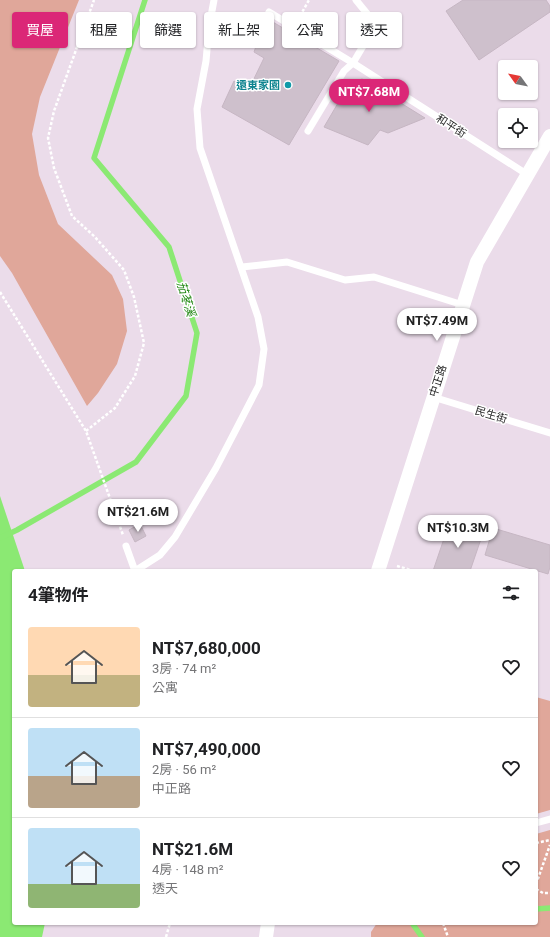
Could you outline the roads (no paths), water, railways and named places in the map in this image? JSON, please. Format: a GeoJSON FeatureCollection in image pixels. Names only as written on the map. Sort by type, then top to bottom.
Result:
{"type":"FeatureCollection","features":[{"type":"Feature","properties":{"kind":"street","name":"中正路"},"geometry":{"type":"LineString","coordinates":[[379,569],[477,262],[550,136]]}},
{"type":"Feature","properties":{"kind":"street"},"geometry":{"type":"LineString","coordinates":[[266,937],[268,925]]}},
{"type":"Feature","properties":{"kind":"lane"},"geometry":{"type":"LineString","coordinates":[[138,569],[160,555],[176,537],[216,468],[259,385],[264,349],[258,317],[200,148],[197,109],[206,62],[209,27],[214,0]]}},
{"type":"Feature","properties":{"kind":"lane"},"geometry":{"type":"LineString","coordinates":[[308,131],[344,71],[353,63],[372,31],[369,16],[356,0]]}},
{"type":"Feature","properties":{"kind":"lane","name":"和平街"},"geometry":{"type":"LineString","coordinates":[[274,15],[353,63],[528,175]]}},
{"type":"Feature","properties":{"kind":"lane"},"geometry":{"type":"LineString","coordinates":[[242,267],[287,262],[345,280],[374,277],[463,305]]}},
{"type":"Feature","properties":{"kind":"lane","name":"民生街"},"geometry":{"type":"LineString","coordinates":[[433,397],[550,433]]}},
{"type":"Feature","properties":{"kind":"lane"},"geometry":{"type":"LineString","coordinates":[[126,546],[134,569]]}},
{"type":"Feature","properties":{"kind":"lane"},"geometry":{"type":"LineString","coordinates":[[538,822],[550,819]]}},
{"type":"Feature","properties":{"kind":"waterway","name":"茄苳溪"},"geometry":{"type":"LineString","coordinates":[[0,538],[17,530],[136,462],[186,396],[197,333],[169,247],[94,158],[145,0]]}},
{"type":"Feature","properties":{"kind":"waterway"},"geometry":{"type":"LineString","coordinates":[[538,909],[550,908]]}},
{"type":"Feature","properties":{"kind":"waterway"},"geometry":{"type":"LineString","coordinates":[[413,925],[422,937]]}},
{"type":"Feature","properties":{"kind":"place","name":"遠東家園"},"geometry":{"type":"Point","coordinates":[288,85]}}]}
